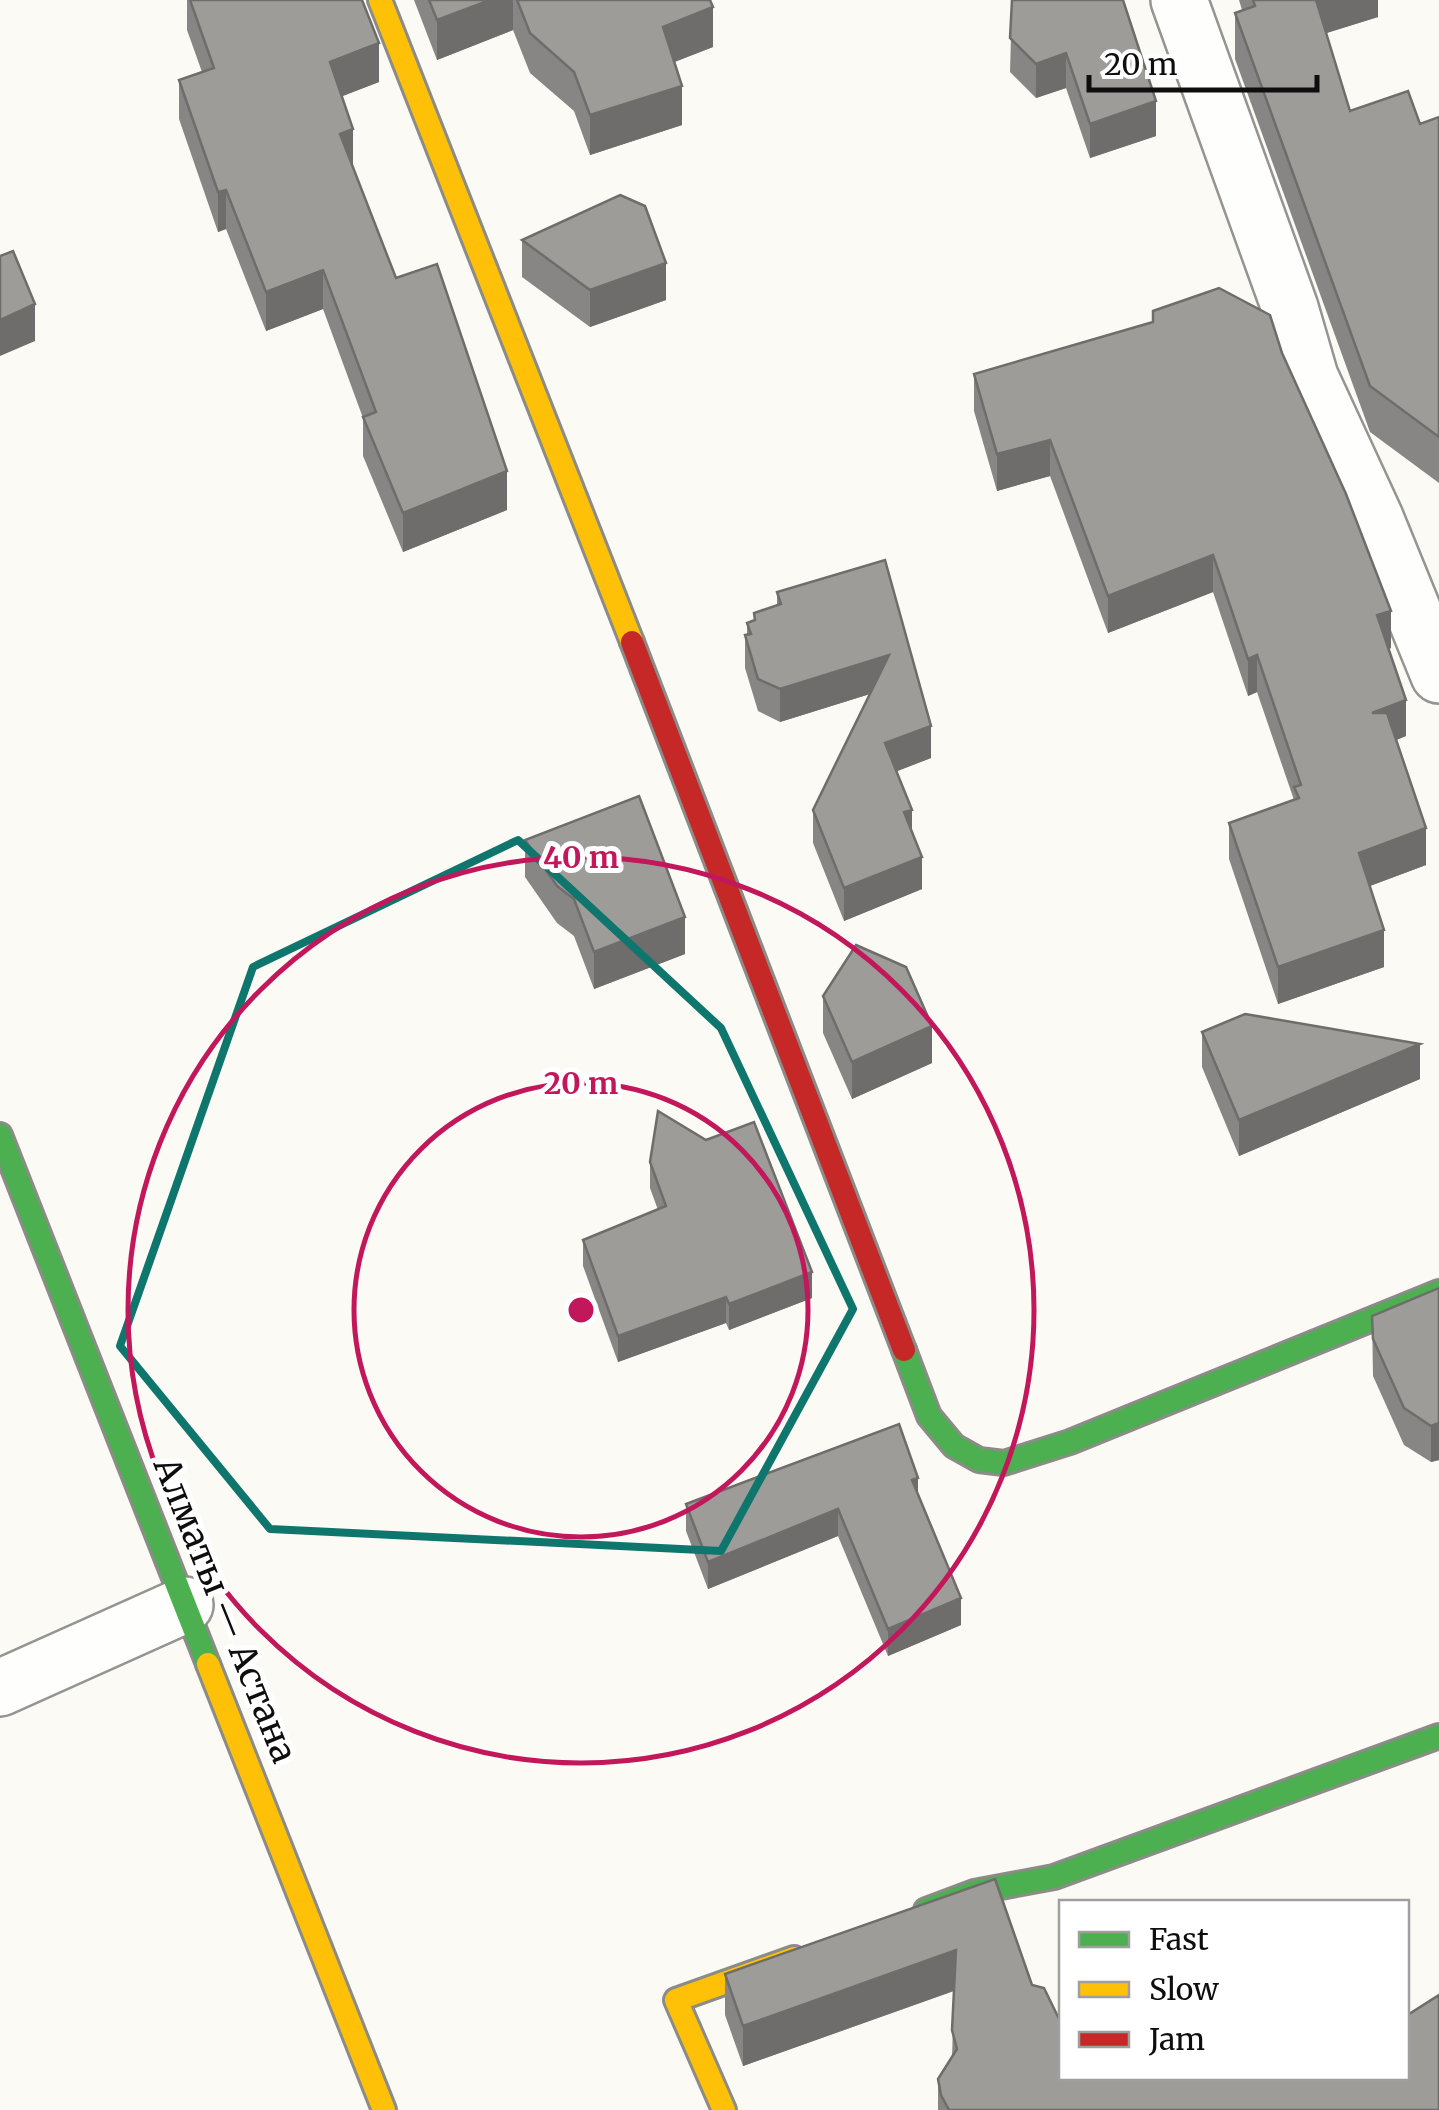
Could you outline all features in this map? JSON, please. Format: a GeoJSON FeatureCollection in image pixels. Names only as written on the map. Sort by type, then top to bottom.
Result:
{"type":"FeatureCollection","features":[{"type":"Feature","properties":{"kind":"main road"},"geometry":{"type":"LineString","coordinates":[[380,0],[670,737],[929,1416],[954,1446],[978,1460],[1004,1463],[1070,1442],[1439,1292]]}},
{"type":"Feature","properties":{"kind":"main road","name":"Алматы — Астана"},"geometry":{"type":"LineString","coordinates":[[0,1135],[384,2110]]}},
{"type":"Feature","properties":{"kind":"main road"},"geometry":{"type":"LineString","coordinates":[[900,1920],[974,1892],[1054,1877],[1439,1736]]}},
{"type":"Feature","properties":{"kind":"main road"},"geometry":{"type":"LineString","coordinates":[[724,2110],[676,2000],[806,1953]]}},
{"type":"Feature","properties":{"kind":"street"},"geometry":{"type":"LineString","coordinates":[[1178,0],[1290,308],[1310,377],[1375,518],[1439,674]]}},
{"type":"Feature","properties":{"kind":"street"},"geometry":{"type":"LineString","coordinates":[[0,1688],[185,1605]]}},
{"type":"Feature","properties":{"kind":"highlighted area"},"geometry":{"type":"Polygon","coordinates":[[[518,840],[721,1028],[853,1309],[721,1551],[270,1529],[120,1346],[253,967],[518,840]]]}},
{"type":"Feature","properties":{"kind":"building"},"geometry":{"type":"Polygon","coordinates":[[[190,0],[362,0],[379,43],[330,62],[353,129],[340,134],[396,278],[437,264],[507,471],[403,513],[363,417],[376,412],[323,270],[266,292],[226,190],[218,192],[179,80],[214,68],[190,0]]]}},
{"type":"Feature","properties":{"kind":"building"},"geometry":{"type":"Polygon","coordinates":[[[429,0],[490,0],[437,20],[429,0]]]}},
{"type":"Feature","properties":{"kind":"building"},"geometry":{"type":"Polygon","coordinates":[[[517,0],[710,0],[713,7],[663,27],[682,86],[590,115],[574,72],[530,33],[517,0]]]}},
{"type":"Feature","properties":{"kind":"building"},"geometry":{"type":"Polygon","coordinates":[[[1012,0],[1123,0],[1156,101],[1090,124],[1066,53],[1036,64],[1010,38],[1012,0]]]}},
{"type":"Feature","properties":{"kind":"building"},"geometry":{"type":"Polygon","coordinates":[[[1253,0],[1316,0],[1350,111],[1408,91],[1420,124],[1439,117],[1439,437],[1370,386],[1235,13],[1255,6],[1253,0]]]}},
{"type":"Feature","properties":{"kind":"building"},"geometry":{"type":"Polygon","coordinates":[[[620,195],[645,206],[666,263],[590,290],[522,240],[620,195]]]}},
{"type":"Feature","properties":{"kind":"building"},"geometry":{"type":"Polygon","coordinates":[[[13,251],[35,304],[0,320],[0,256],[13,251]]]}},
{"type":"Feature","properties":{"kind":"building"},"geometry":{"type":"Polygon","coordinates":[[[1219,288],[1270,315],[1282,353],[1346,494],[1391,611],[1377,615],[1406,700],[1372,713],[1387,713],[1426,828],[1359,853],[1384,930],[1278,967],[1229,823],[1299,798],[1294,787],[1301,785],[1257,655],[1248,659],[1213,555],[1108,596],[1050,440],[997,454],[974,374],[1153,322],[1153,311],[1219,288]]]}},
{"type":"Feature","properties":{"kind":"building"},"geometry":{"type":"Polygon","coordinates":[[[885,560],[931,726],[885,743],[912,810],[904,812],[922,857],[844,888],[813,810],[889,655],[780,689],[758,679],[745,635],[751,634],[747,623],[755,620],[754,613],[781,604],[777,592],[885,560]]]}},
{"type":"Feature","properties":{"kind":"building"},"geometry":{"type":"Polygon","coordinates":[[[639,796],[685,917],[594,952],[574,899],[557,886],[525,840],[639,796]]]}},
{"type":"Feature","properties":{"kind":"building"},"geometry":{"type":"Polygon","coordinates":[[[856,945],[906,967],[932,1026],[852,1062],[823,996],[856,945]]]}},
{"type":"Feature","properties":{"kind":"building"},"geometry":{"type":"Polygon","coordinates":[[[1245,1014],[1420,1044],[1239,1120],[1202,1032],[1245,1014]]]}},
{"type":"Feature","properties":{"kind":"building"},"geometry":{"type":"Polygon","coordinates":[[[658,1111],[706,1140],[754,1122],[812,1272],[729,1304],[726,1297],[618,1336],[583,1240],[666,1206],[650,1162],[658,1111]]]}},
{"type":"Feature","properties":{"kind":"building"},"geometry":{"type":"Polygon","coordinates":[[[1439,1288],[1439,1423],[1431,1426],[1404,1408],[1373,1339],[1372,1316],[1439,1288]]]}},
{"type":"Feature","properties":{"kind":"building"},"geometry":{"type":"Polygon","coordinates":[[[899,1424],[918,1478],[912,1480],[961,1598],[888,1629],[838,1509],[708,1562],[686,1504],[899,1424]]]}},
{"type":"Feature","properties":{"kind":"building"},"geometry":{"type":"Polygon","coordinates":[[[995,1879],[1032,1985],[1044,1988],[1059,2019],[1059,2080],[1409,2080],[1409,2014],[1439,1995],[1439,2110],[949,2110],[938,2079],[957,2049],[952,2030],[956,1950],[743,2026],[725,1974],[995,1879]]]}},
{"type":"Feature","properties":{"kind":"traffic: fast"},"geometry":{"type":"LineString","coordinates":[[0,1135],[208,1664]]}},
{"type":"Feature","properties":{"kind":"traffic: fast"},"geometry":{"type":"LineString","coordinates":[[904,1350],[929,1416],[954,1446],[979,1460],[1004,1463],[1070,1442],[1439,1292]]}},
{"type":"Feature","properties":{"kind":"traffic: fast"},"geometry":{"type":"LineString","coordinates":[[926,1910],[974,1892],[1054,1877],[1439,1736]]}},
{"type":"Feature","properties":{"kind":"traffic: slow"},"geometry":{"type":"LineString","coordinates":[[380,0],[632,642]]}},
{"type":"Feature","properties":{"kind":"traffic: slow"},"geometry":{"type":"LineString","coordinates":[[208,1664],[384,2110]]}},
{"type":"Feature","properties":{"kind":"traffic: slow"},"geometry":{"type":"LineString","coordinates":[[724,2110],[676,2000],[794,1958]]}},
{"type":"Feature","properties":{"kind":"traffic: jam"},"geometry":{"type":"LineString","coordinates":[[632,642],[904,1350]]}}]}
